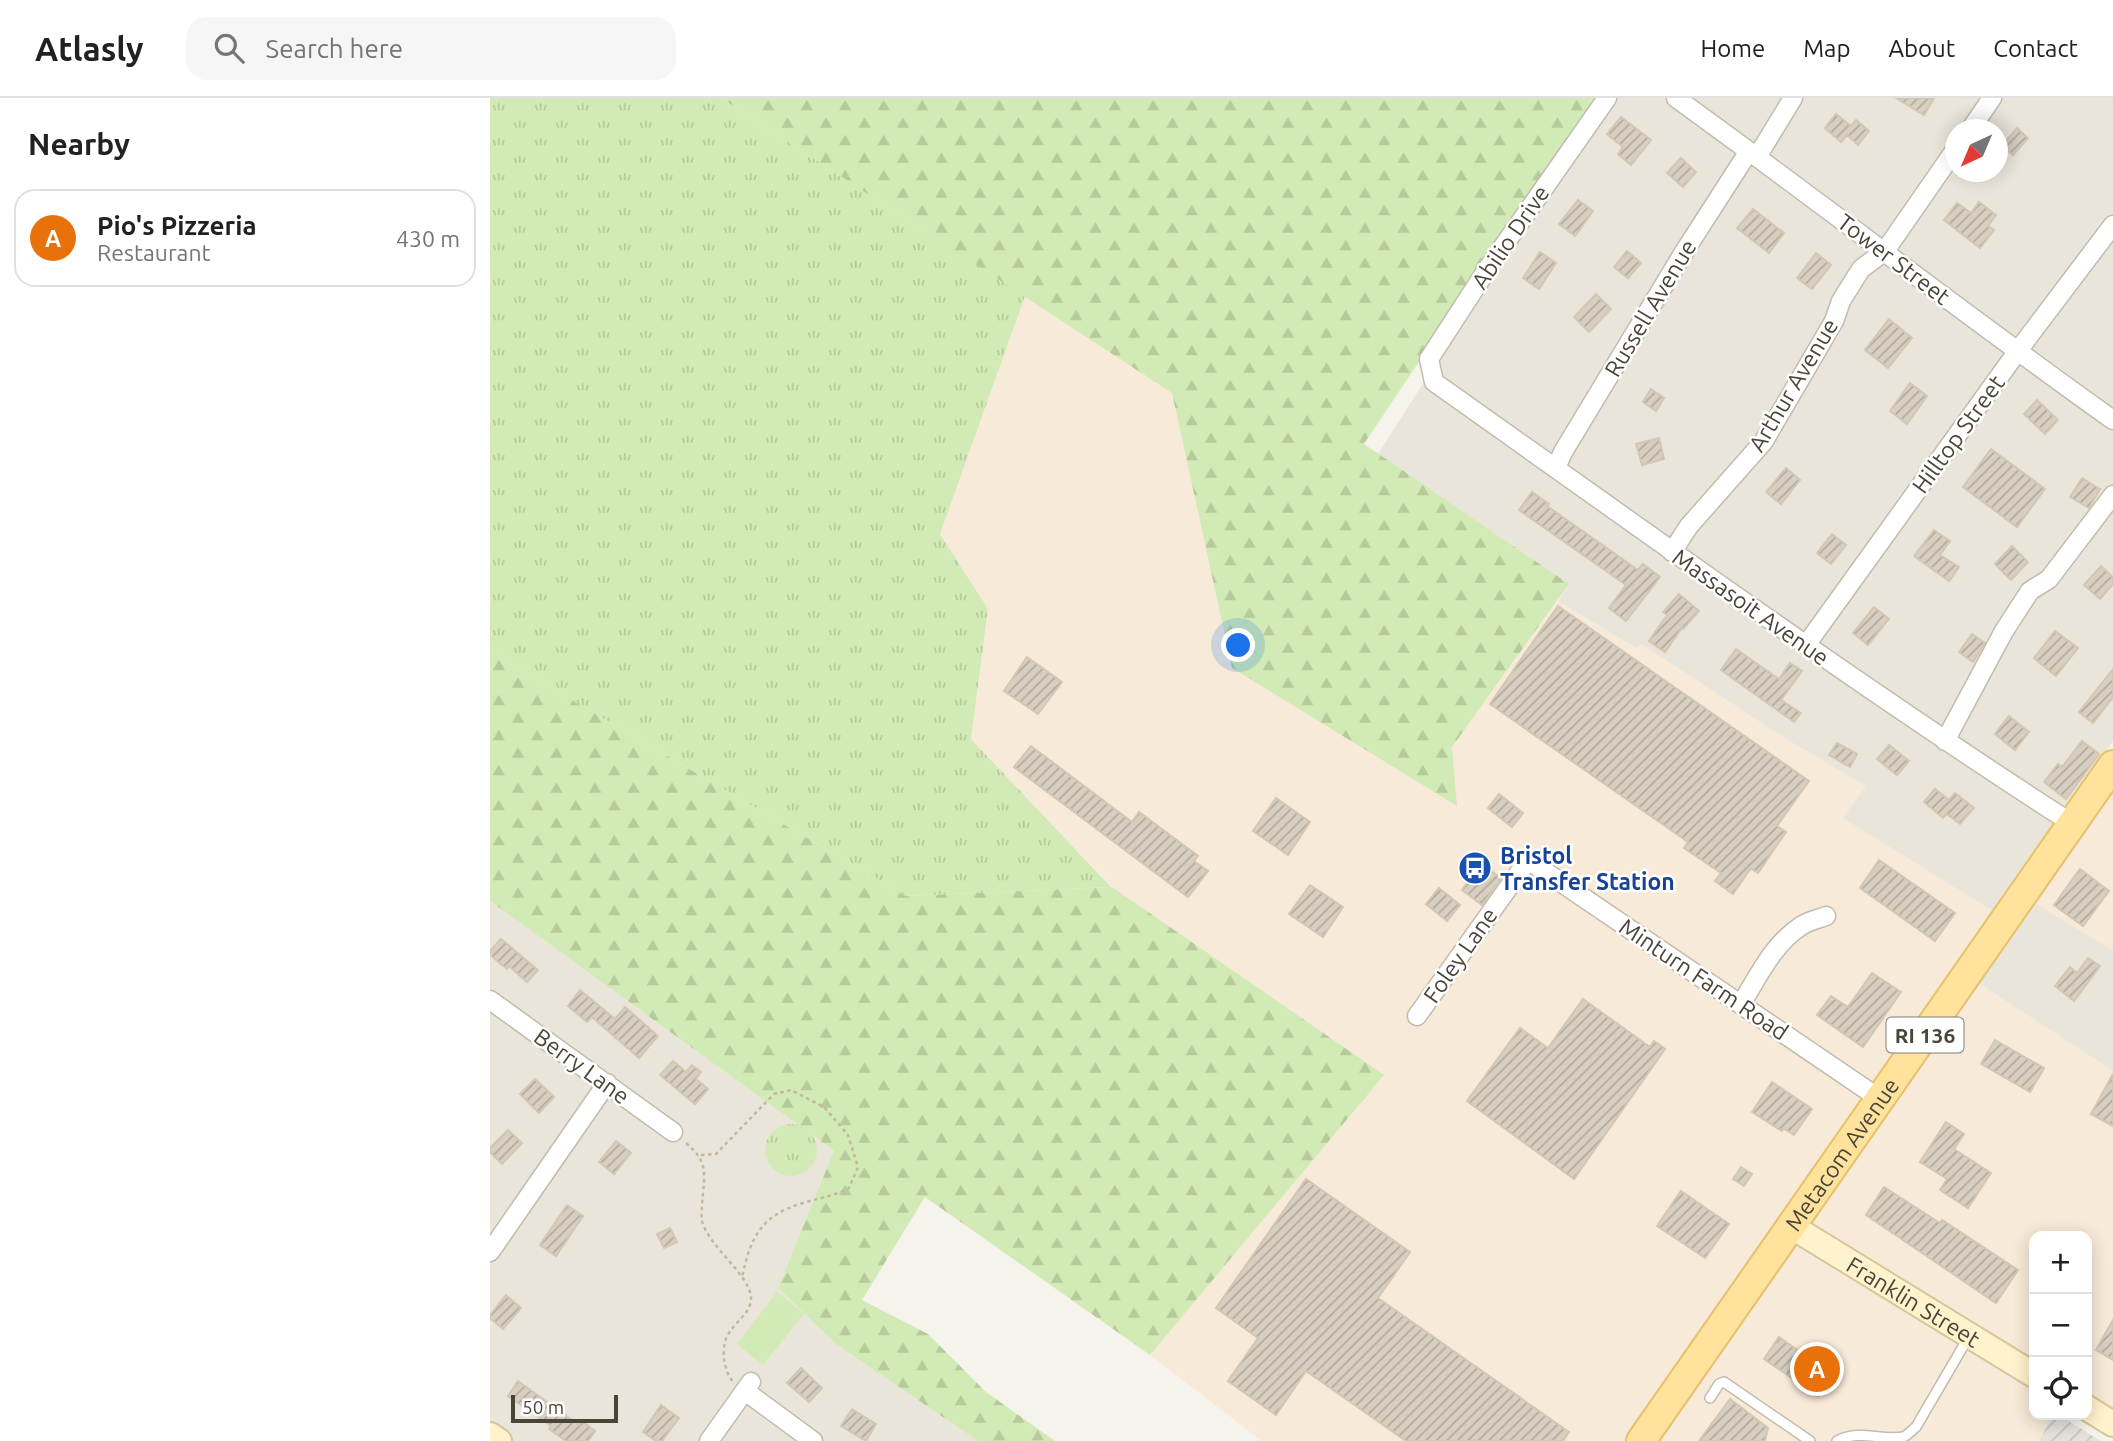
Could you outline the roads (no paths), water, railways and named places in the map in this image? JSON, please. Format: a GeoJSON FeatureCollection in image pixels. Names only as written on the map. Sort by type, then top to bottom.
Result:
{"type":"FeatureCollection","features":[{"type":"Feature","properties":{"kind":"main road","name":"Metacom Avenue"},"geometry":{"type":"LineString","coordinates":[[1641,1441],[2113,765]]}},
{"type":"Feature","properties":{"kind":"street","name":"Abilio Drive"},"geometry":{"type":"LineString","coordinates":[[1434,382],[1429,359],[1488,268],[1607,98]]}},
{"type":"Feature","properties":{"kind":"street","name":"Tower Street"},"geometry":{"type":"LineString","coordinates":[[1676,98],[1885,251],[2017,352],[2113,420]]}},
{"type":"Feature","properties":{"kind":"street","name":"Russell Avenue"},"geometry":{"type":"LineString","coordinates":[[1556,468],[1676,264],[1793,98]]}},
{"type":"Feature","properties":{"kind":"street"},"geometry":{"type":"LineString","coordinates":[[1978,119],[1992,98]]}},
{"type":"Feature","properties":{"kind":"street","name":"Arthur Avenue"},"geometry":{"type":"LineString","coordinates":[[1672,552],[1689,526],[1764,441],[1834,321],[1849,287],[1861,269],[1885,251],[1945,164]]}},
{"type":"Feature","properties":{"kind":"street","name":"Hilltop Street"},"geometry":{"type":"LineString","coordinates":[[1806,645],[2017,352],[2113,225]]}},
{"type":"Feature","properties":{"kind":"street","name":"Massasoit Avenue"},"geometry":{"type":"LineString","coordinates":[[1434,382],[1806,645],[1945,741],[2073,824]]}},
{"type":"Feature","properties":{"kind":"street"},"geometry":{"type":"LineString","coordinates":[[1945,741],[2004,631],[2030,591],[2049,579],[2113,495]]}},
{"type":"Feature","properties":{"kind":"street","name":"Minturn Farm Road"},"geometry":{"type":"LineString","coordinates":[[1528,860],[1880,1100]]}},
{"type":"Feature","properties":{"kind":"street","name":"Foley Lane"},"geometry":{"type":"LineString","coordinates":[[1417,1016],[1528,860]]}},
{"type":"Feature","properties":{"kind":"street"},"geometry":{"type":"LineString","coordinates":[[1741,1004],[1774,951],[1802,925],[1826,916]]}},
{"type":"Feature","properties":{"kind":"street","name":"Berry Lane"},"geometry":{"type":"LineString","coordinates":[[490,1000],[673,1132]]}},
{"type":"Feature","properties":{"kind":"street"},"geometry":{"type":"LineString","coordinates":[[490,1252],[607,1083]]}},
{"type":"Feature","properties":{"kind":"street","name":"Franklin Street"},"geometry":{"type":"LineString","coordinates":[[1791,1226],[2029,1372]]}},
{"type":"Feature","properties":{"kind":"street"},"geometry":{"type":"LineString","coordinates":[[709,1441],[748,1386],[813,1441]]}},
{"type":"Feature","properties":{"kind":"street"},"geometry":{"type":"LineString","coordinates":[[2092,1411],[2113,1424]]}},
{"type":"Feature","properties":{"kind":"street"},"geometry":{"type":"LineString","coordinates":[[490,1435],[499,1441]]}},
{"type":"Feature","properties":{"kind":"lane"},"geometry":{"type":"LineString","coordinates":[[1837,1441],[1854,1435],[1903,1437],[1916,1427],[1970,1336]]}},
{"type":"Feature","properties":{"kind":"lane"},"geometry":{"type":"LineString","coordinates":[[1710,1398],[1719,1384],[1724,1382],[1810,1441]]}},
{"type":"Feature","properties":{"kind":"place","name":"Bristol Transfer Station"},"geometry":{"type":"Point","coordinates":[1475,868]}},
{"type":"Feature","properties":{"kind":"place","name":"Pio's Pizzeria"},"geometry":{"type":"Point","coordinates":[1817,1369]}}]}
